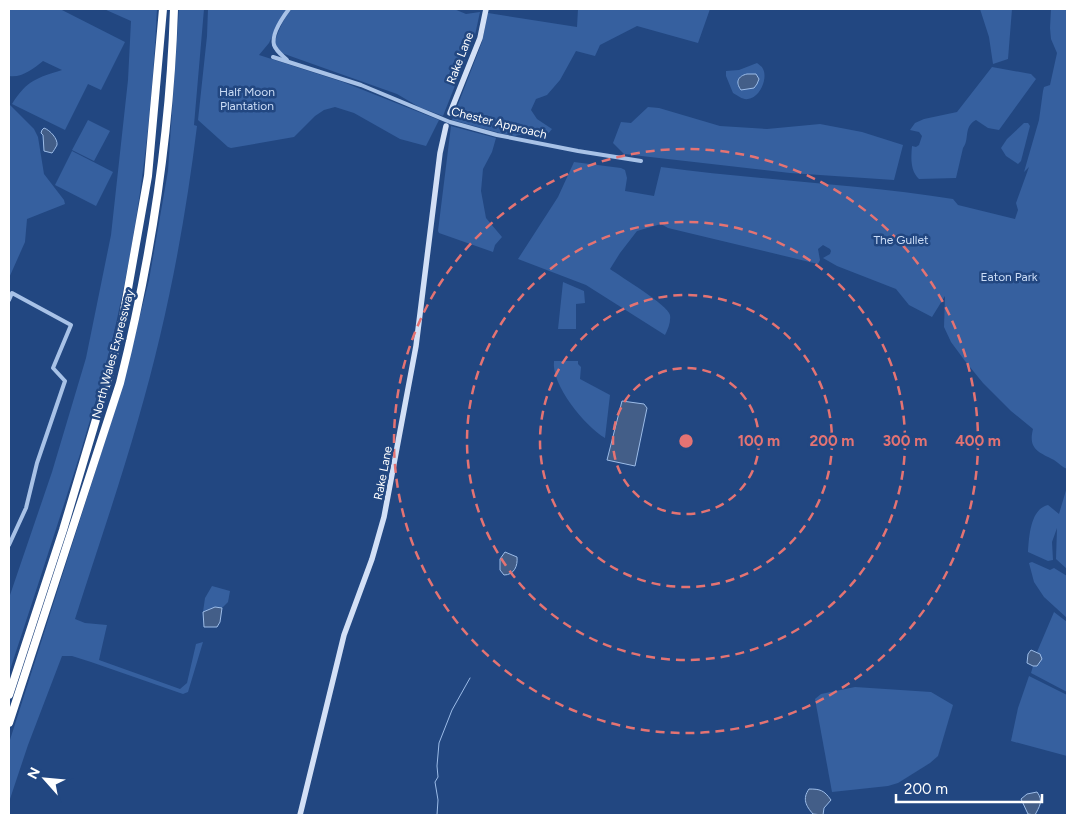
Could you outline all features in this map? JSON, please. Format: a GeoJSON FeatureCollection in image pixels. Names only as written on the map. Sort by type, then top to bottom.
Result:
{"type":"FeatureCollection","features":[{"type":"Feature","properties":{"kind":"highway","name":"North Wales Expressway"},"geometry":{"type":"LineString","coordinates":[[9,695],[68,512],[109,376],[123,318],[148,176],[163,9]]}},
{"type":"Feature","properties":{"kind":"highway","name":"North Wales Expressway"},"geometry":{"type":"LineString","coordinates":[[9,723],[120,383],[132,336],[143,288],[162,171],[172,66],[174,9]]}},
{"type":"Feature","properties":{"kind":"street"},"geometry":{"type":"LineString","coordinates":[[289,9],[277,30],[274,40],[274,46],[289,62]]}},
{"type":"Feature","properties":{"kind":"street","name":"Rake Lane"},"geometry":{"type":"LineString","coordinates":[[450,113],[480,38],[486,9]]}},
{"type":"Feature","properties":{"kind":"street","name":"Chester Approach"},"geometry":{"type":"LineString","coordinates":[[272,57],[361,85],[450,122],[578,151],[640,161]]}},
{"type":"Feature","properties":{"kind":"street","name":"Rake Lane"},"geometry":{"type":"LineString","coordinates":[[300,815],[344,635],[372,559],[384,518],[416,346],[440,153],[446,126]]}},
{"type":"Feature","properties":{"kind":"street"},"geometry":{"type":"LineString","coordinates":[[9,300],[12,293],[71,325],[53,368],[65,380],[36,462],[26,508],[9,545]]}},
{"type":"Feature","properties":{"kind":"green space"},"geometry":{"type":"Polygon","coordinates":[[[9,9],[60,9],[125,42],[101,90],[88,84],[65,130],[12,104],[17,96],[33,81],[62,70],[43,61],[23,74],[9,76],[9,9]]]}},
{"type":"Feature","properties":{"kind":"green space"},"geometry":{"type":"Polygon","coordinates":[[[104,9],[157,9],[144,165],[125,281],[104,370],[80,454],[9,673],[9,598],[52,472],[86,358],[111,235],[128,80],[131,21],[104,9]]]}},
{"type":"Feature","properties":{"kind":"green space"},"geometry":{"type":"Polygon","coordinates":[[[179,9],[204,9],[194,125],[197,126],[187,200],[174,274],[148,384],[123,470],[75,619],[85,623],[107,625],[99,660],[180,689],[187,683],[196,644],[203,642],[188,692],[183,694],[72,656],[62,656],[28,745],[9,802],[9,743],[121,391],[149,280],[168,171],[179,9]]]}},
{"type":"Feature","properties":{"kind":"green space","name":"Half Moon Plantation"},"geometry":{"type":"Polygon","coordinates":[[[208,9],[287,9],[269,43],[259,55],[343,82],[439,120],[426,146],[400,139],[354,113],[335,107],[324,110],[315,116],[294,137],[228,147],[198,120],[208,9]]]}},
{"type":"Feature","properties":{"kind":"green space"},"geometry":{"type":"Polygon","coordinates":[[[292,9],[454,9],[466,14],[480,12],[475,35],[443,116],[419,107],[397,94],[276,51],[273,48],[278,32],[292,9]]]}},
{"type":"Feature","properties":{"kind":"green space"},"geometry":{"type":"Polygon","coordinates":[[[578,9],[710,9],[698,43],[637,26],[600,45],[595,56],[576,51],[560,80],[547,95],[536,99],[531,110],[537,119],[552,129],[547,135],[523,134],[515,136],[452,120],[482,42],[488,13],[577,27],[578,9]]]}},
{"type":"Feature","properties":{"kind":"green space"},"geometry":{"type":"Polygon","coordinates":[[[980,9],[1012,9],[1008,59],[993,64],[989,37],[980,9]]]}},
{"type":"Feature","properties":{"kind":"green space"},"geometry":{"type":"Polygon","coordinates":[[[1051,9],[1067,9],[1067,469],[1036,449],[1032,441],[1033,429],[1011,411],[983,383],[951,342],[944,327],[945,296],[932,317],[909,305],[896,289],[837,266],[823,258],[830,254],[831,251],[823,245],[818,249],[820,260],[818,264],[668,228],[661,224],[637,231],[610,269],[653,298],[667,310],[670,320],[665,335],[586,285],[518,259],[558,197],[574,162],[621,168],[625,170],[627,178],[625,191],[654,196],[661,167],[953,199],[958,205],[1015,219],[1018,210],[1016,203],[1029,167],[1024,172],[1039,120],[1044,87],[1050,85],[1057,53],[1051,39],[1051,9]]]}},
{"type":"Feature","properties":{"kind":"green space"},"geometry":{"type":"Polygon","coordinates":[[[757,63],[762,67],[764,82],[756,95],[746,99],[733,93],[726,76],[726,71],[739,70],[757,63]]]}},
{"type":"Feature","properties":{"kind":"green space"},"geometry":{"type":"Polygon","coordinates":[[[992,67],[1031,74],[1036,79],[999,130],[988,128],[976,120],[969,126],[956,178],[919,179],[914,172],[911,159],[912,146],[916,147],[919,145],[922,136],[919,132],[910,130],[915,123],[924,119],[957,112],[992,67]]]}},
{"type":"Feature","properties":{"kind":"green space"},"geometry":{"type":"Polygon","coordinates":[[[9,104],[34,129],[38,137],[44,174],[65,204],[27,219],[25,242],[9,278],[9,104]]]}},
{"type":"Feature","properties":{"kind":"green space"},"geometry":{"type":"Polygon","coordinates":[[[648,107],[659,108],[720,126],[767,129],[820,124],[862,132],[903,145],[894,180],[790,173],[624,154],[613,143],[621,122],[631,123],[648,107]]]}},
{"type":"Feature","properties":{"kind":"green space"},"geometry":{"type":"Polygon","coordinates":[[[88,120],[110,131],[94,161],[72,150],[88,120]]]}},
{"type":"Feature","properties":{"kind":"green space"},"geometry":{"type":"Polygon","coordinates":[[[1024,123],[1028,123],[1030,126],[1021,161],[1018,164],[1006,156],[1001,148],[1007,139],[1024,123]]]}},
{"type":"Feature","properties":{"kind":"green space"},"geometry":{"type":"Polygon","coordinates":[[[451,126],[496,138],[492,152],[483,169],[481,191],[486,218],[502,237],[495,245],[493,252],[439,233],[438,231],[451,126]]]}},
{"type":"Feature","properties":{"kind":"green space"},"geometry":{"type":"Polygon","coordinates":[[[72,151],[113,172],[96,206],[55,185],[72,151]]]}},
{"type":"Feature","properties":{"kind":"green space"},"geometry":{"type":"Polygon","coordinates":[[[563,282],[584,291],[585,303],[576,304],[576,329],[558,329],[563,282]]]}},
{"type":"Feature","properties":{"kind":"green space"},"geometry":{"type":"Polygon","coordinates":[[[554,361],[578,361],[581,367],[580,379],[610,395],[605,438],[579,415],[571,404],[558,381],[554,361]]]}},
{"type":"Feature","properties":{"kind":"green space"},"geometry":{"type":"Polygon","coordinates":[[[1067,487],[1067,569],[1056,559],[1057,528],[1052,542],[1053,560],[1048,561],[1028,552],[1032,525],[1037,512],[1048,505],[1059,514],[1067,487]]]}},
{"type":"Feature","properties":{"kind":"green space"},"geometry":{"type":"Polygon","coordinates":[[[1032,562],[1050,570],[1054,568],[1067,576],[1067,618],[1044,597],[1034,582],[1029,563],[1032,562]]]}},
{"type":"Feature","properties":{"kind":"green space"},"geometry":{"type":"Polygon","coordinates":[[[212,586],[230,591],[228,602],[222,608],[215,607],[203,612],[205,598],[212,586]]]}},
{"type":"Feature","properties":{"kind":"green space"},"geometry":{"type":"Polygon","coordinates":[[[1054,612],[1067,622],[1067,692],[1031,673],[1033,666],[1037,666],[1040,654],[1037,652],[1054,612]]]}},
{"type":"Feature","properties":{"kind":"green space"},"geometry":{"type":"Polygon","coordinates":[[[1029,676],[1067,695],[1067,756],[1011,741],[1018,708],[1029,676]]]}},
{"type":"Feature","properties":{"kind":"green space"},"geometry":{"type":"Polygon","coordinates":[[[855,687],[931,692],[953,705],[938,756],[898,783],[888,786],[832,792],[815,699],[821,694],[855,687]]]}},
{"type":"Feature","properties":{"kind":"shaded area"},"geometry":{"type":"Polygon","coordinates":[[[756,74],[759,79],[754,88],[741,90],[738,80],[741,76],[756,74]]]}},
{"type":"Feature","properties":{"kind":"shaded area"},"geometry":{"type":"Polygon","coordinates":[[[44,128],[56,140],[57,145],[52,153],[44,151],[43,135],[41,133],[44,128]]]}},
{"type":"Feature","properties":{"kind":"shaded area"},"geometry":{"type":"Polygon","coordinates":[[[622,401],[644,404],[647,408],[635,466],[607,460],[622,401]]]}},
{"type":"Feature","properties":{"kind":"shaded area"},"geometry":{"type":"Polygon","coordinates":[[[505,552],[517,557],[516,567],[513,572],[507,575],[504,575],[500,570],[500,559],[505,552]]]}},
{"type":"Feature","properties":{"kind":"shaded area"},"geometry":{"type":"Polygon","coordinates":[[[215,607],[222,608],[220,622],[217,627],[204,627],[203,612],[215,607]]]}},
{"type":"Feature","properties":{"kind":"shaded area"},"geometry":{"type":"Polygon","coordinates":[[[1031,650],[1040,654],[1042,659],[1037,666],[1027,663],[1028,654],[1031,650]]]}},
{"type":"Feature","properties":{"kind":"shaded area"},"geometry":{"type":"Polygon","coordinates":[[[809,789],[822,791],[831,800],[824,808],[823,815],[813,814],[807,805],[805,799],[809,789]]]}},
{"type":"Feature","properties":{"kind":"shaded area"},"geometry":{"type":"Polygon","coordinates":[[[1037,792],[1040,798],[1039,807],[1035,815],[1028,814],[1021,799],[1027,794],[1037,792]]]}},
{"type":"Feature","properties":{"kind":"waterway"},"geometry":{"type":"LineString","coordinates":[[437,815],[438,800],[435,782],[438,777],[439,743],[452,710],[470,678]]}},
{"type":"Feature","properties":{"kind":"park label","name":"The Gullet"},"geometry":{"type":"Point","coordinates":[901,240]}},
{"type":"Feature","properties":{"kind":"park label","name":"Eaton Park"},"geometry":{"type":"Point","coordinates":[1009,277]}}]}
